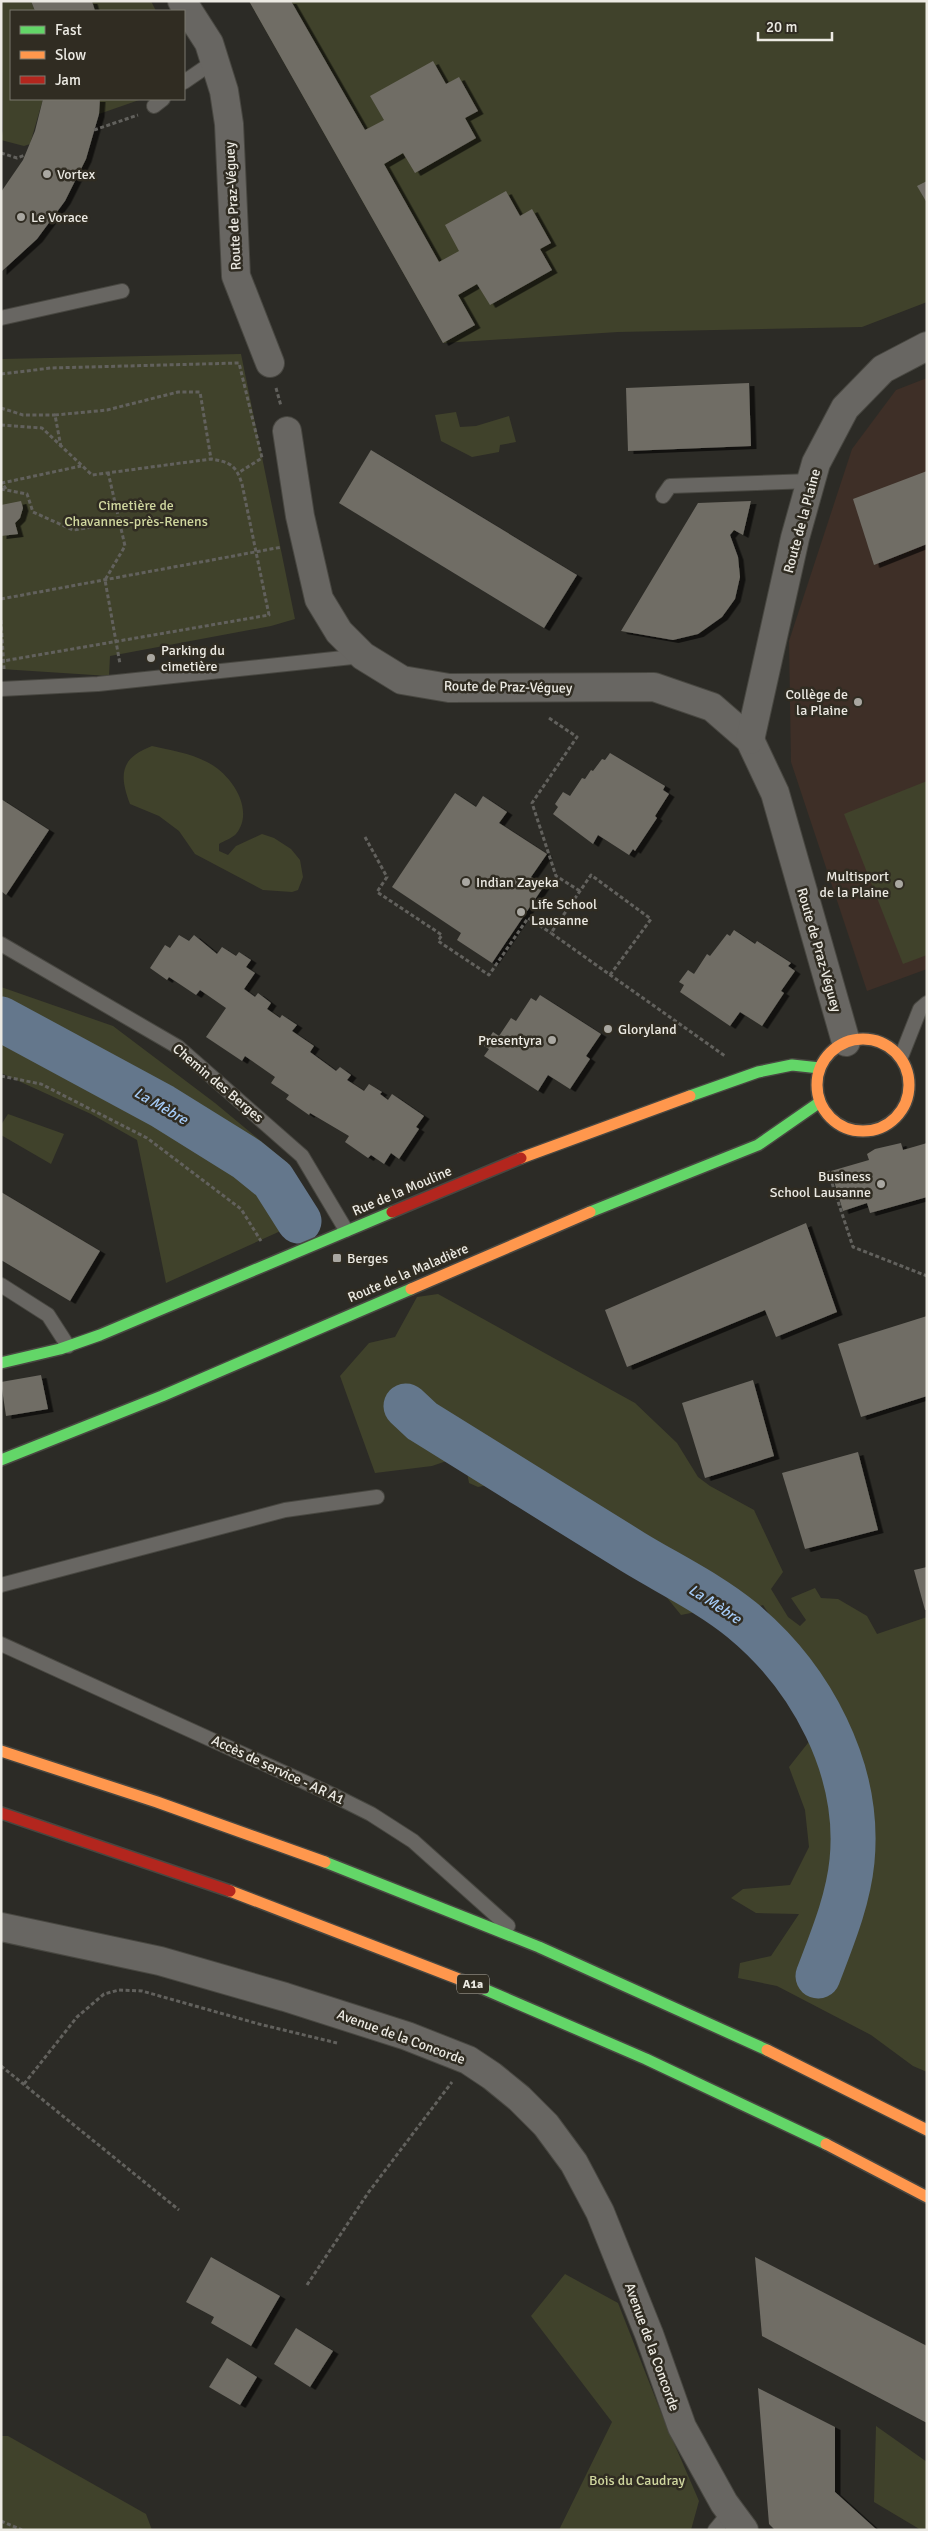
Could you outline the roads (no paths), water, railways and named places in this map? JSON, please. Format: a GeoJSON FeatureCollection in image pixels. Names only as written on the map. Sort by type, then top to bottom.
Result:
{"type":"FeatureCollection","features":[{"type":"Feature","properties":{"kind":"main road"},"geometry":{"type":"LineString","coordinates":[[872,1039],[883,1042],[901,1057],[914,1086],[900,1112],[892,1120],[871,1131],[854,1130],[837,1123],[827,1114],[820,1102],[817,1085],[820,1068],[831,1051],[846,1042],[872,1039]]}},
{"type":"Feature","properties":{"kind":"main road","name":"Rue de la Mouline"},"geometry":{"type":"LineString","coordinates":[[1,1363],[68,1346],[540,1150],[750,1074],[792,1065],[820,1068]]}},
{"type":"Feature","properties":{"kind":"main road","name":"Route de la Maladière"},"geometry":{"type":"LineString","coordinates":[[1,1460],[162,1396],[602,1207],[727,1159],[758,1144],[820,1102]]}},
{"type":"Feature","properties":{"kind":"main road"},"geometry":{"type":"LineString","coordinates":[[1,1751],[172,1807],[275,1844],[525,1941],[703,2019],[816,2073],[927,2130]]}},
{"type":"Feature","properties":{"kind":"main road","name":"A1a"},"geometry":{"type":"LineString","coordinates":[[1,1813],[261,1902],[488,1990],[595,2036],[797,2129],[927,2197]]}},
{"type":"Feature","properties":{"kind":"street","name":"Route de Praz-Véguey"},"geometry":{"type":"LineString","coordinates":[[182,1],[198,24],[216,60],[224,91],[229,124],[236,276],[270,363]]}},
{"type":"Feature","properties":{"kind":"street","name":"Route de la Plaine"},"geometry":{"type":"LineString","coordinates":[[750,740],[795,538],[816,463],[845,408],[883,369],[927,346]]}},
{"type":"Feature","properties":{"kind":"street","name":"Route de Praz-Véguey"},"geometry":{"type":"LineString","coordinates":[[287,431],[305,544],[319,599],[338,632],[363,656],[402,680],[449,688],[654,687],[712,706],[750,740],[775,793],[846,1042]]}},
{"type":"Feature","properties":{"kind":"street","name":"Avenue de la Concorde"},"geometry":{"type":"LineString","coordinates":[[1,1927],[160,1961],[407,2036],[468,2060],[519,2098],[546,2125],[574,2163],[600,2212],[646,2325],[682,2427],[729,2524]]}},
{"type":"Feature","properties":{"kind":"lane"},"geometry":{"type":"LineString","coordinates":[[185,81],[216,60]]}},
{"type":"Feature","properties":{"kind":"lane"},"geometry":{"type":"LineString","coordinates":[[1,318],[122,291]]}},
{"type":"Feature","properties":{"kind":"lane"},"geometry":{"type":"LineString","coordinates":[[662,496],[670,486],[811,481]]}},
{"type":"Feature","properties":{"kind":"lane"},"geometry":{"type":"LineString","coordinates":[[4,689],[124,682],[363,656]]}},
{"type":"Feature","properties":{"kind":"lane","name":"Chemin des Berges"},"geometry":{"type":"LineString","coordinates":[[1,944],[178,1047],[302,1156],[346,1230]]}},
{"type":"Feature","properties":{"kind":"lane"},"geometry":{"type":"LineString","coordinates":[[901,1057],[920,1009],[927,1003]]}},
{"type":"Feature","properties":{"kind":"lane"},"geometry":{"type":"LineString","coordinates":[[1,1285],[48,1315],[68,1346]]}},
{"type":"Feature","properties":{"kind":"lane"},"geometry":{"type":"LineString","coordinates":[[1,1585],[285,1510],[377,1497]]}},
{"type":"Feature","properties":{"kind":"lane","name":"Accès de service - AR A1"},"geometry":{"type":"LineString","coordinates":[[1,1644],[333,1794],[371,1814],[395,1828],[434,1858],[525,1941]]}},
{"type":"Feature","properties":{"kind":"waterway","name":"La Mèbre"},"geometry":{"type":"LineString","coordinates":[[1,1019],[162,1106],[247,1159],[273,1180],[299,1221]]}},
{"type":"Feature","properties":{"kind":"waterway","name":"La Mèbre"},"geometry":{"type":"LineString","coordinates":[[406,1406],[422,1421],[633,1552],[716,1601],[742,1620],[767,1643],[790,1669],[810,1697],[826,1727],[839,1759],[848,1793],[853,1827],[852,1861],[847,1891],[839,1920],[818,1976]]}},
{"type":"Feature","properties":{"kind":"place","name":"Vortex"},"geometry":{"type":"Point","coordinates":[47,174]}},
{"type":"Feature","properties":{"kind":"place","name":"Le Vorace"},"geometry":{"type":"Point","coordinates":[21,217]}},
{"type":"Feature","properties":{"kind":"place","name":"Parking du cimetière"},"geometry":{"type":"Point","coordinates":[151,658]}},
{"type":"Feature","properties":{"kind":"place","name":"Collège de la Plaine"},"geometry":{"type":"Point","coordinates":[858,702]}},
{"type":"Feature","properties":{"kind":"place","name":"Indian Zayeka"},"geometry":{"type":"Point","coordinates":[466,882]}},
{"type":"Feature","properties":{"kind":"place","name":"Multisport de la Plaine"},"geometry":{"type":"Point","coordinates":[899,884]}},
{"type":"Feature","properties":{"kind":"place","name":"Life School Lausanne"},"geometry":{"type":"Point","coordinates":[521,912]}},
{"type":"Feature","properties":{"kind":"place","name":"Gloryland"},"geometry":{"type":"Point","coordinates":[608,1029]}},
{"type":"Feature","properties":{"kind":"place","name":"Presentyra"},"geometry":{"type":"Point","coordinates":[552,1040]}},
{"type":"Feature","properties":{"kind":"place","name":"Business School Lausanne"},"geometry":{"type":"Point","coordinates":[881,1184]}},
{"type":"Feature","properties":{"kind":"place","name":"Berges"},"geometry":{"type":"Point","coordinates":[337,1258]}},
{"type":"Feature","properties":{"kind":"park label","name":"Cimetière de Chavannes-près-Renens"},"geometry":{"type":"Point","coordinates":[136,514]}},
{"type":"Feature","properties":{"kind":"park label","name":"Bois du Caudray"},"geometry":{"type":"Point","coordinates":[637,2480]}}]}
